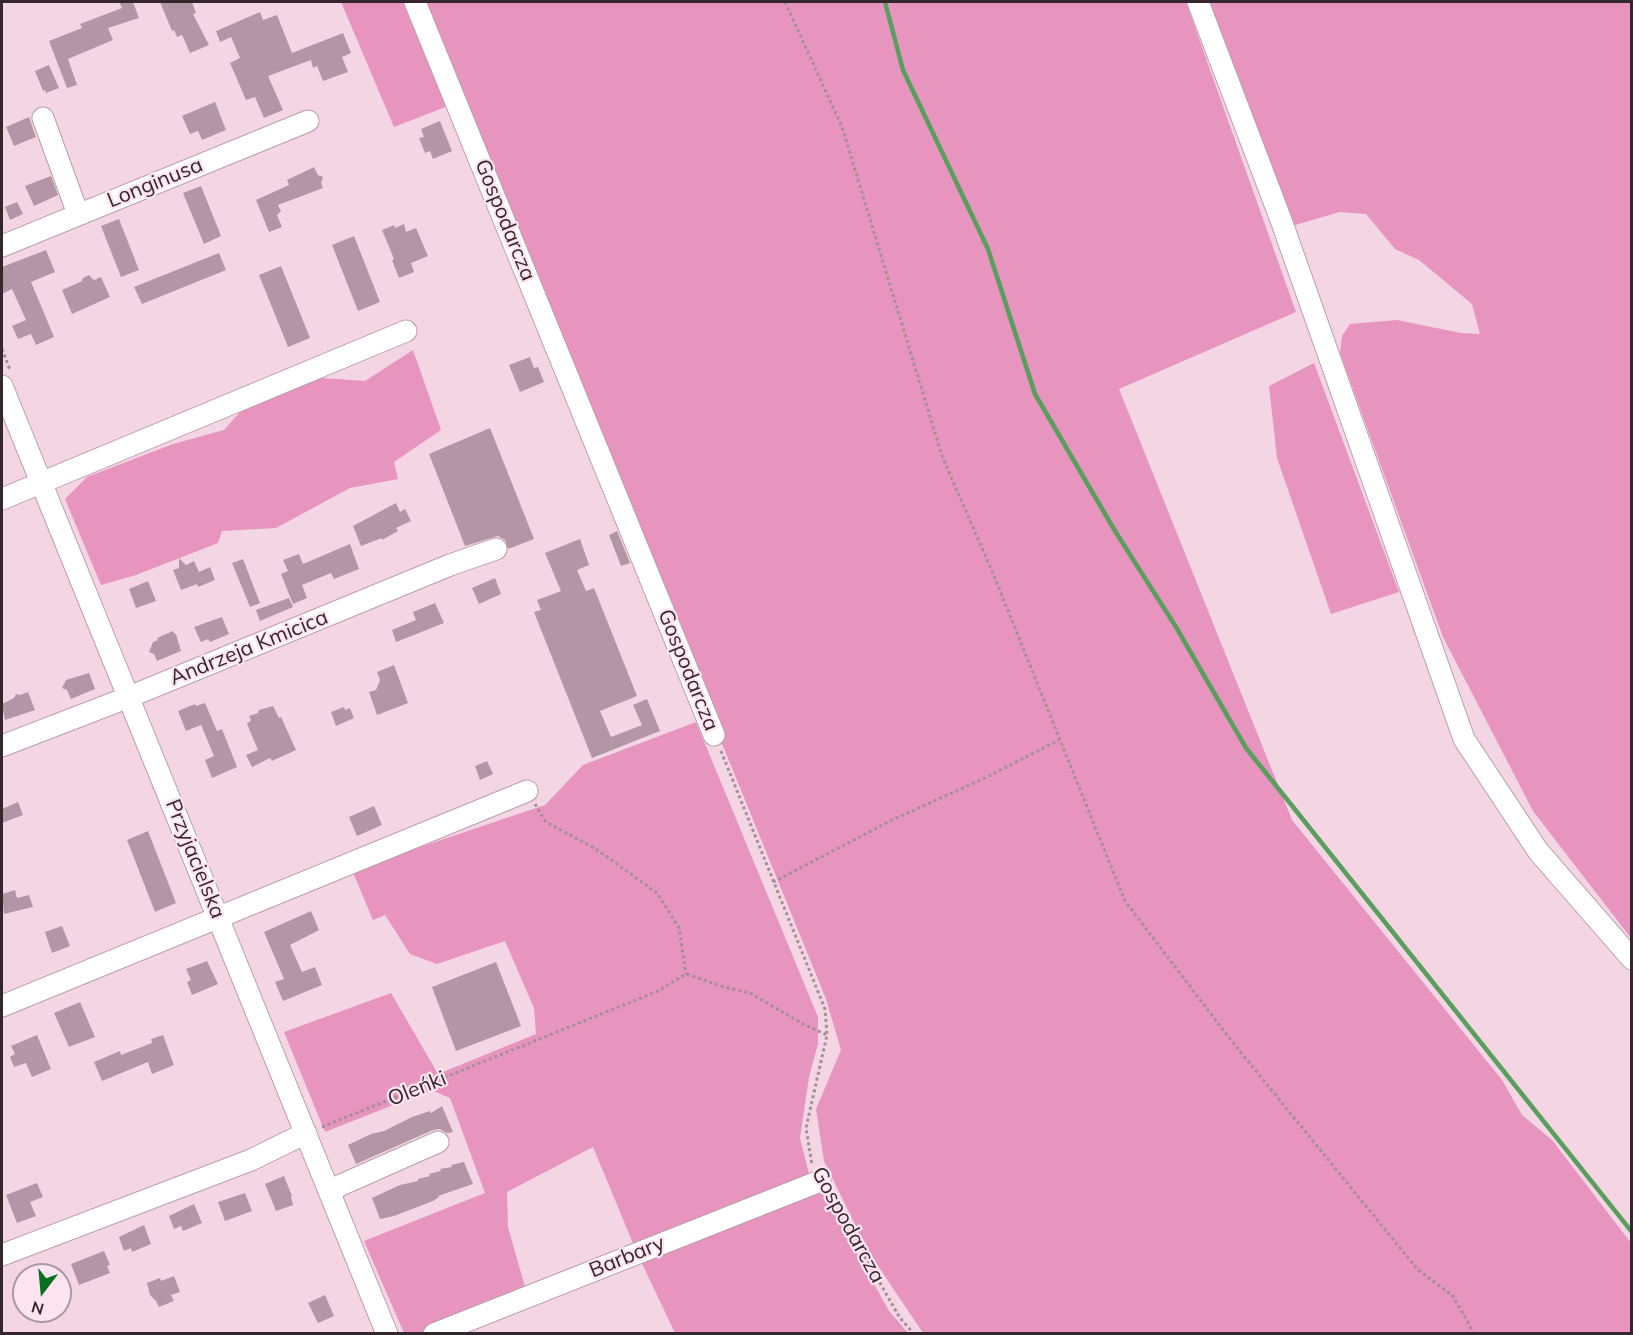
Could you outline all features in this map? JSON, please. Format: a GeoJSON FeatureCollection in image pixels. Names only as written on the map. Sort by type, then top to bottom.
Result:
{"type":"FeatureCollection","features":[{"type":"Feature","properties":{"kind":"street","name":"Gospodarcza"},"geometry":{"type":"LineString","coordinates":[[415,2],[714,735]]}},
{"type":"Feature","properties":{"kind":"street"},"geometry":{"type":"LineString","coordinates":[[1198,2],[1281,220],[1464,739],[1538,851],[1632,959]]}},
{"type":"Feature","properties":{"kind":"street"},"geometry":{"type":"LineString","coordinates":[[42,118],[78,214]]}},
{"type":"Feature","properties":{"kind":"street","name":"Longinusa"},"geometry":{"type":"LineString","coordinates":[[2,246],[308,121]]}},
{"type":"Feature","properties":{"kind":"street"},"geometry":{"type":"LineString","coordinates":[[2,499],[406,331]]}},
{"type":"Feature","properties":{"kind":"street","name":"Przyjacielska"},"geometry":{"type":"LineString","coordinates":[[2,386],[387,1334]]}},
{"type":"Feature","properties":{"kind":"street","name":"Andrzeja Kmicica"},"geometry":{"type":"LineString","coordinates":[[2,746],[129,697],[450,565],[496,549]]}},
{"type":"Feature","properties":{"kind":"street"},"geometry":{"type":"LineString","coordinates":[[2,1006],[527,791]]}},
{"type":"Feature","properties":{"kind":"street"},"geometry":{"type":"LineString","coordinates":[[3,1249],[251,1160],[306,1134]]}},
{"type":"Feature","properties":{"kind":"street"},"geometry":{"type":"LineString","coordinates":[[330,1192],[438,1142]]}},
{"type":"Feature","properties":{"kind":"street","name":"Barbary"},"geometry":{"type":"LineString","coordinates":[[434,1334],[820,1180]]}},
{"type":"Feature","properties":{"kind":"path"},"geometry":{"type":"LineString","coordinates":[[785,2],[842,127],[942,456],[992,571],[1125,901],[1186,984],[1397,1245],[1418,1270],[1452,1295],[1473,1334]]}},
{"type":"Feature","properties":{"kind":"path","name":"Gospodarcza"},"geometry":{"type":"LineString","coordinates":[[714,735],[825,1009],[827,1035],[806,1128],[812,1167],[900,1318],[914,1334]]}},
{"type":"Feature","properties":{"kind":"path"},"geometry":{"type":"LineString","coordinates":[[773,882],[892,820],[985,778],[1059,740]]}},
{"type":"Feature","properties":{"kind":"path"},"geometry":{"type":"LineString","coordinates":[[527,791],[546,822],[596,849],[657,893],[680,928],[686,974],[750,993],[803,1024],[827,1035]]}},
{"type":"Feature","properties":{"kind":"path","name":"Oleńki"},"geometry":{"type":"LineString","coordinates":[[306,1134],[658,991],[686,974]]}},
{"type":"Feature","properties":{"kind":"shaded area"},"geometry":{"type":"Polygon","coordinates":[[[341,2],[408,2],[448,106],[394,127],[341,2]]]}},
{"type":"Feature","properties":{"kind":"shaded area"},"geometry":{"type":"Polygon","coordinates":[[[420,2],[1186,2],[1296,312],[1119,389],[1292,820],[1502,1080],[1522,1115],[1552,1140],[1631,1243],[1631,1333],[923,1333],[868,1251],[824,1161],[816,1109],[841,1050],[826,999],[420,2]]]}},
{"type":"Feature","properties":{"kind":"shaded area"},"geometry":{"type":"Polygon","coordinates":[[[1207,2],[1631,2],[1631,938],[1533,811],[1443,637],[1340,353],[1342,336],[1350,324],[1397,320],[1461,333],[1480,334],[1472,304],[1419,260],[1395,249],[1366,214],[1340,212],[1288,227],[1207,2]]]}},
{"type":"Feature","properties":{"kind":"shaded area"},"geometry":{"type":"Polygon","coordinates":[[[413,350],[441,430],[394,462],[398,479],[350,488],[276,528],[222,531],[218,543],[136,575],[101,585],[65,499],[87,477],[173,444],[224,430],[250,401],[322,378],[365,381],[413,350]]]}},
{"type":"Feature","properties":{"kind":"shaded area"},"geometry":{"type":"Polygon","coordinates":[[[1314,363],[1399,592],[1331,614],[1277,458],[1269,386],[1314,363]]]}},
{"type":"Feature","properties":{"kind":"shaded area"},"geometry":{"type":"Polygon","coordinates":[[[696,722],[818,1017],[818,1044],[809,1077],[800,1138],[809,1174],[830,1204],[889,1311],[908,1333],[675,1333],[637,1253],[593,1147],[507,1192],[508,1227],[525,1287],[420,1333],[404,1333],[364,1241],[485,1193],[450,1098],[431,1090],[325,1132],[284,1032],[391,993],[438,1074],[536,1034],[534,1008],[505,941],[437,964],[410,954],[385,915],[373,920],[352,870],[545,805],[583,765],[696,722]]]}},
{"type":"Feature","properties":{"kind":"building"},"geometry":{"type":"Polygon","coordinates":[[[119,2],[133,2],[139,18],[108,28],[113,40],[68,59],[77,85],[67,88],[49,41],[82,28],[80,24],[122,8],[119,2]]]}},
{"type":"Feature","properties":{"kind":"building"},"geometry":{"type":"Polygon","coordinates":[[[160,2],[192,2],[196,13],[193,14],[209,45],[190,53],[182,35],[177,37],[174,30],[172,31],[160,2]]]}},
{"type":"Feature","properties":{"kind":"building"},"geometry":{"type":"Polygon","coordinates":[[[260,12],[263,20],[277,15],[292,53],[343,33],[351,53],[342,57],[348,72],[323,81],[317,66],[313,68],[311,60],[268,76],[283,110],[264,118],[255,97],[246,100],[230,63],[240,58],[231,37],[220,42],[216,31],[260,12]]]}},
{"type":"Feature","properties":{"kind":"building"},"geometry":{"type":"Polygon","coordinates":[[[49,65],[59,88],[46,93],[35,71],[49,65]]]}},
{"type":"Feature","properties":{"kind":"building"},"geometry":{"type":"Polygon","coordinates":[[[215,102],[226,130],[202,140],[198,131],[190,134],[182,116],[215,102]]]}},
{"type":"Feature","properties":{"kind":"building"},"geometry":{"type":"Polygon","coordinates":[[[29,117],[36,137],[14,146],[6,127],[29,117]]]}},
{"type":"Feature","properties":{"kind":"building"},"geometry":{"type":"Polygon","coordinates":[[[440,121],[452,151],[433,159],[430,151],[425,153],[419,138],[424,137],[421,129],[440,121]]]}},
{"type":"Feature","properties":{"kind":"building"},"geometry":{"type":"Polygon","coordinates":[[[314,167],[318,175],[323,177],[321,183],[323,188],[278,205],[281,211],[277,215],[282,227],[269,232],[256,200],[289,185],[287,180],[314,167]]]}},
{"type":"Feature","properties":{"kind":"building"},"geometry":{"type":"Polygon","coordinates":[[[51,176],[58,195],[34,206],[25,186],[51,176]]]}},
{"type":"Feature","properties":{"kind":"building"},"geometry":{"type":"Polygon","coordinates":[[[201,186],[221,236],[204,244],[183,193],[201,186]]]}},
{"type":"Feature","properties":{"kind":"building"},"geometry":{"type":"Polygon","coordinates":[[[17,202],[23,214],[10,220],[5,207],[17,202]]]}},
{"type":"Feature","properties":{"kind":"building"},"geometry":{"type":"Polygon","coordinates":[[[119,219],[139,270],[121,277],[101,226],[119,219]]]}},
{"type":"Feature","properties":{"kind":"building"},"geometry":{"type":"Polygon","coordinates":[[[404,224],[406,232],[416,228],[428,256],[411,263],[414,272],[399,278],[382,230],[404,224]]]}},
{"type":"Feature","properties":{"kind":"building"},"geometry":{"type":"Polygon","coordinates":[[[354,236],[380,302],[358,311],[332,245],[354,236]]]}},
{"type":"Feature","properties":{"kind":"building"},"geometry":{"type":"Polygon","coordinates":[[[46,250],[55,272],[31,282],[54,337],[36,345],[31,334],[18,339],[12,326],[26,320],[12,289],[2,294],[2,267],[46,250]]]}},
{"type":"Feature","properties":{"kind":"building"},"geometry":{"type":"Polygon","coordinates":[[[219,253],[226,270],[142,304],[134,287],[219,253]]]}},
{"type":"Feature","properties":{"kind":"building"},"geometry":{"type":"Polygon","coordinates":[[[281,266],[310,338],[288,347],[259,275],[281,266]]]}},
{"type":"Feature","properties":{"kind":"building"},"geometry":{"type":"Polygon","coordinates":[[[89,275],[94,280],[101,277],[110,297],[72,314],[62,290],[82,281],[89,275]]]}},
{"type":"Feature","properties":{"kind":"building"},"geometry":{"type":"Polygon","coordinates":[[[530,357],[534,368],[538,367],[544,382],[520,392],[509,365],[530,357]]]}},
{"type":"Feature","properties":{"kind":"building"},"geometry":{"type":"Polygon","coordinates":[[[490,428],[534,539],[508,549],[505,540],[498,536],[465,546],[429,454],[490,428]]]}},
{"type":"Feature","properties":{"kind":"building"},"geometry":{"type":"Polygon","coordinates":[[[396,503],[400,512],[405,509],[411,521],[396,528],[398,531],[382,540],[382,538],[361,546],[353,526],[396,503]]]}},
{"type":"Feature","properties":{"kind":"building"},"geometry":{"type":"Polygon","coordinates":[[[617,531],[630,563],[621,566],[609,535],[617,531]]]}},
{"type":"Feature","properties":{"kind":"building"},"geometry":{"type":"Polygon","coordinates":[[[580,539],[589,565],[577,570],[586,591],[594,588],[637,696],[600,711],[611,737],[642,725],[633,705],[647,699],[660,731],[592,758],[534,612],[541,610],[537,600],[561,591],[545,553],[580,539]]]}},
{"type":"Feature","properties":{"kind":"building"},"geometry":{"type":"Polygon","coordinates":[[[350,544],[359,569],[334,579],[331,573],[302,585],[307,598],[293,604],[281,574],[288,571],[283,560],[299,554],[303,564],[350,544]]]}},
{"type":"Feature","properties":{"kind":"building"},"geometry":{"type":"Polygon","coordinates":[[[179,558],[186,565],[194,561],[199,572],[210,567],[215,580],[198,587],[197,584],[181,590],[173,570],[179,568],[179,558]]]}},
{"type":"Feature","properties":{"kind":"building"},"geometry":{"type":"Polygon","coordinates":[[[243,559],[260,603],[250,607],[232,563],[243,559]]]}},
{"type":"Feature","properties":{"kind":"building"},"geometry":{"type":"Polygon","coordinates":[[[495,578],[501,594],[479,604],[472,588],[495,578]]]}},
{"type":"Feature","properties":{"kind":"building"},"geometry":{"type":"Polygon","coordinates":[[[148,581],[156,601],[136,608],[129,589],[148,581]]]}},
{"type":"Feature","properties":{"kind":"building"},"geometry":{"type":"Polygon","coordinates":[[[289,598],[293,607],[260,621],[256,610],[289,598]]]}},
{"type":"Feature","properties":{"kind":"building"},"geometry":{"type":"Polygon","coordinates":[[[435,603],[444,623],[396,642],[392,630],[416,620],[413,612],[435,603]]]}},
{"type":"Feature","properties":{"kind":"building"},"geometry":{"type":"Polygon","coordinates":[[[222,617],[229,634],[210,642],[208,639],[201,642],[194,627],[222,617]]]}},
{"type":"Feature","properties":{"kind":"building"},"geometry":{"type":"Polygon","coordinates":[[[173,631],[181,651],[157,661],[154,654],[149,652],[153,642],[173,631]]]}},
{"type":"Feature","properties":{"kind":"building"},"geometry":{"type":"Polygon","coordinates":[[[394,665],[408,703],[377,715],[369,692],[376,690],[380,680],[377,672],[394,665]]]}},
{"type":"Feature","properties":{"kind":"building"},"geometry":{"type":"Polygon","coordinates":[[[89,673],[95,689],[71,699],[67,690],[62,688],[66,680],[89,673]]]}},
{"type":"Feature","properties":{"kind":"building"},"geometry":{"type":"Polygon","coordinates":[[[28,692],[35,710],[5,720],[2,704],[14,698],[16,694],[28,692]]]}},
{"type":"Feature","properties":{"kind":"building"},"geometry":{"type":"Polygon","coordinates":[[[205,703],[217,731],[222,729],[237,767],[212,778],[205,760],[214,756],[201,725],[186,731],[178,711],[195,704],[196,706],[205,703]]]}},
{"type":"Feature","properties":{"kind":"building"},"geometry":{"type":"Polygon","coordinates":[[[273,706],[279,718],[281,717],[296,750],[272,761],[270,758],[252,767],[246,755],[258,750],[247,724],[251,720],[249,716],[273,706]]]}},
{"type":"Feature","properties":{"kind":"building"},"geometry":{"type":"Polygon","coordinates":[[[344,707],[345,710],[350,708],[354,718],[336,726],[331,712],[344,707]]]}},
{"type":"Feature","properties":{"kind":"building"},"geometry":{"type":"Polygon","coordinates":[[[487,761],[493,774],[480,780],[475,766],[487,761]]]}},
{"type":"Feature","properties":{"kind":"building"},"geometry":{"type":"Polygon","coordinates":[[[18,802],[23,815],[2,823],[2,809],[18,802]]]}},
{"type":"Feature","properties":{"kind":"building"},"geometry":{"type":"Polygon","coordinates":[[[374,806],[382,825],[357,836],[349,817],[374,806]]]}},
{"type":"Feature","properties":{"kind":"building"},"geometry":{"type":"Polygon","coordinates":[[[148,831],[176,903],[155,912],[127,840],[148,831]]]}},
{"type":"Feature","properties":{"kind":"building"},"geometry":{"type":"Polygon","coordinates":[[[15,890],[17,898],[29,895],[33,907],[4,914],[2,894],[15,890]]]}},
{"type":"Feature","properties":{"kind":"building"},"geometry":{"type":"Polygon","coordinates":[[[311,911],[319,930],[290,945],[302,972],[315,967],[322,985],[283,1001],[275,982],[284,979],[264,932],[311,911]]]}},
{"type":"Feature","properties":{"kind":"building"},"geometry":{"type":"Polygon","coordinates":[[[62,926],[70,946],[52,953],[45,932],[62,926]]]}},
{"type":"Feature","properties":{"kind":"building"},"geometry":{"type":"Polygon","coordinates":[[[207,961],[218,984],[192,995],[187,982],[191,980],[186,969],[207,961]]]}},
{"type":"Feature","properties":{"kind":"building"},"geometry":{"type":"Polygon","coordinates":[[[496,962],[521,1026],[456,1051],[432,987],[496,962]]]}},
{"type":"Feature","properties":{"kind":"building"},"geometry":{"type":"Polygon","coordinates":[[[80,1002],[95,1037],[69,1047],[54,1013],[80,1002]]]}},
{"type":"Feature","properties":{"kind":"building"},"geometry":{"type":"Polygon","coordinates":[[[37,1035],[51,1069],[32,1077],[26,1063],[14,1067],[10,1057],[15,1054],[11,1046],[37,1035]]]}},
{"type":"Feature","properties":{"kind":"building"},"geometry":{"type":"Polygon","coordinates":[[[163,1035],[174,1065],[152,1074],[148,1062],[102,1081],[94,1062],[120,1051],[121,1055],[152,1043],[151,1039],[163,1035]]]}},
{"type":"Feature","properties":{"kind":"building"},"geometry":{"type":"Polygon","coordinates":[[[442,1106],[453,1132],[433,1130],[356,1164],[348,1145],[412,1117],[430,1111],[431,1113],[442,1106]]]}},
{"type":"Feature","properties":{"kind":"building"},"geometry":{"type":"Polygon","coordinates":[[[464,1162],[473,1184],[438,1196],[433,1201],[394,1216],[380,1219],[372,1198],[400,1185],[430,1176],[429,1174],[441,1171],[440,1169],[464,1162]]]}},
{"type":"Feature","properties":{"kind":"building"},"geometry":{"type":"Polygon","coordinates":[[[284,1176],[293,1205],[276,1211],[265,1184],[284,1176]]]}},
{"type":"Feature","properties":{"kind":"building"},"geometry":{"type":"Polygon","coordinates":[[[37,1183],[43,1197],[30,1202],[36,1216],[17,1223],[6,1195],[37,1183]]]}},
{"type":"Feature","properties":{"kind":"building"},"geometry":{"type":"Polygon","coordinates":[[[245,1193],[252,1211],[225,1221],[218,1202],[245,1193]]]}},
{"type":"Feature","properties":{"kind":"building"},"geometry":{"type":"Polygon","coordinates":[[[194,1204],[202,1223],[183,1231],[181,1226],[174,1229],[169,1216],[194,1204]]]}},
{"type":"Feature","properties":{"kind":"building"},"geometry":{"type":"Polygon","coordinates":[[[144,1225],[151,1244],[132,1252],[131,1248],[124,1251],[119,1237],[144,1225]]]}},
{"type":"Feature","properties":{"kind":"building"},"geometry":{"type":"Polygon","coordinates":[[[104,1251],[110,1265],[107,1266],[110,1273],[79,1285],[72,1264],[104,1251]]]}},
{"type":"Feature","properties":{"kind":"building"},"geometry":{"type":"Polygon","coordinates":[[[174,1276],[180,1292],[171,1295],[174,1301],[159,1307],[150,1295],[147,1283],[174,1276]]]}},
{"type":"Feature","properties":{"kind":"building"},"geometry":{"type":"Polygon","coordinates":[[[325,1295],[334,1316],[318,1323],[308,1303],[325,1295]]]}},
{"type":"Feature","properties":{"kind":"waterway"},"geometry":{"type":"LineString","coordinates":[[885,2],[903,70],[988,249],[1035,394],[1115,531],[1176,627],[1246,748],[1632,1232]]}}]}
